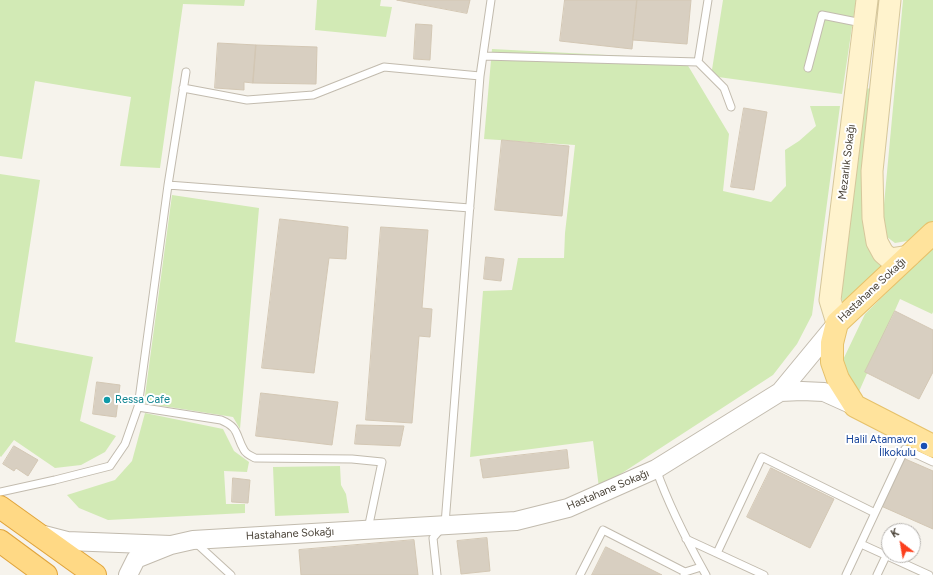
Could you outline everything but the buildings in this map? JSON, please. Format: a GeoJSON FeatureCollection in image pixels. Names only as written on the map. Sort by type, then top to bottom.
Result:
{"type":"FeatureCollection","features":[{"type":"Feature","properties":{"kind":"highway"},"geometry":{"type":"LineString","coordinates":[[0,507],[95,575]]}},
{"type":"Feature","properties":{"kind":"highway"},"geometry":{"type":"LineString","coordinates":[[0,541],[46,575]]}},
{"type":"Feature","properties":{"kind":"main road","name":"Mezarlık Sokağı"},"geometry":{"type":"LineString","coordinates":[[837,323],[830,300],[867,0]]}},
{"type":"Feature","properties":{"kind":"main road"},"geometry":{"type":"LineString","coordinates":[[890,0],[872,171],[873,218],[877,242],[883,253],[890,259],[909,256]]}},
{"type":"Feature","properties":{"kind":"main road","name":"Hastahane Sokağı"},"geometry":{"type":"LineString","coordinates":[[837,323],[933,233]]}},
{"type":"Feature","properties":{"kind":"main road"},"geometry":{"type":"LineString","coordinates":[[837,323],[832,344],[832,362],[838,379],[855,406],[933,446]]}},
{"type":"Feature","properties":{"kind":"street","name":"Hastahane Sokağı"},"geometry":{"type":"LineString","coordinates":[[128,575],[136,559],[171,545],[193,540],[516,521],[568,508],[656,469],[780,392],[837,323]]}},
{"type":"Feature","properties":{"kind":"street"},"geometry":{"type":"LineString","coordinates":[[780,392],[802,390],[824,392],[855,406]]}},
{"type":"Feature","properties":{"kind":"street","name":"Hastahane Sokağı"},"geometry":{"type":"LineString","coordinates":[[35,532],[67,541],[171,545]]}},
{"type":"Feature","properties":{"kind":"lane"},"geometry":{"type":"LineString","coordinates":[[437,575],[433,538],[445,524],[480,76],[491,0]]}},
{"type":"Feature","properties":{"kind":"lane"},"geometry":{"type":"LineString","coordinates":[[698,62],[708,0]]}},
{"type":"Feature","properties":{"kind":"lane"},"geometry":{"type":"LineString","coordinates":[[808,68],[822,15],[864,24]]}},
{"type":"Feature","properties":{"kind":"lane"},"geometry":{"type":"LineString","coordinates":[[483,56],[698,62],[724,88],[731,106]]}},
{"type":"Feature","properties":{"kind":"lane"},"geometry":{"type":"LineString","coordinates":[[183,88],[247,100],[313,95],[384,67],[480,76]]}},
{"type":"Feature","properties":{"kind":"lane"},"geometry":{"type":"LineString","coordinates":[[0,492],[110,466],[125,444],[138,407],[168,185],[186,72]]}},
{"type":"Feature","properties":{"kind":"lane"},"geometry":{"type":"LineString","coordinates":[[168,185],[470,208]]}},
{"type":"Feature","properties":{"kind":"lane"},"geometry":{"type":"LineString","coordinates":[[138,407],[221,420],[232,424],[245,452],[255,458],[352,459],[382,462],[368,529]]}},
{"type":"Feature","properties":{"kind":"lane"},"geometry":{"type":"LineString","coordinates":[[846,575],[905,449],[933,462]]}},
{"type":"Feature","properties":{"kind":"lane"},"geometry":{"type":"LineString","coordinates":[[717,553],[762,457],[875,513]]}},
{"type":"Feature","properties":{"kind":"lane"},"geometry":{"type":"LineString","coordinates":[[656,469],[665,494],[686,539],[706,575]]}},
{"type":"Feature","properties":{"kind":"lane"},"geometry":{"type":"LineString","coordinates":[[580,575],[603,530],[684,573],[701,566]]}},
{"type":"Feature","properties":{"kind":"lane"},"geometry":{"type":"LineString","coordinates":[[686,539],[764,575]]}},
{"type":"Feature","properties":{"kind":"lane"},"geometry":{"type":"LineString","coordinates":[[193,540],[231,575]]}},
{"type":"Feature","properties":{"kind":"lane"},"geometry":{"type":"LineString","coordinates":[[861,544],[881,554]]}},
{"type":"Feature","properties":{"kind":"lane"},"geometry":{"type":"LineString","coordinates":[[878,575],[883,563]]}},
{"type":"Feature","properties":{"kind":"lane"},"geometry":{"type":"LineString","coordinates":[[901,563],[928,575]]}},
{"type":"Feature","properties":{"kind":"green space"},"geometry":{"type":"Polygon","coordinates":[[[0,0],[245,0],[244,6],[183,4],[160,168],[120,166],[131,97],[35,81],[22,159],[0,156],[0,0]]]}},
{"type":"Feature","properties":{"kind":"green space"},"geometry":{"type":"Polygon","coordinates":[[[317,0],[381,0],[380,6],[392,7],[386,37],[315,30],[317,0]]]}},
{"type":"Feature","properties":{"kind":"green space"},"geometry":{"type":"Polygon","coordinates":[[[723,0],[856,0],[842,94],[711,76],[723,0]]]}},
{"type":"Feature","properties":{"kind":"green space"},"geometry":{"type":"Polygon","coordinates":[[[903,0],[933,0],[933,222],[913,240],[895,243],[887,237],[882,226],[903,0]]]}},
{"type":"Feature","properties":{"kind":"green space"},"geometry":{"type":"Polygon","coordinates":[[[492,49],[684,59],[729,134],[723,191],[771,202],[786,186],[785,150],[799,141],[816,126],[810,106],[840,106],[812,315],[797,344],[773,375],[599,488],[593,441],[470,457],[483,291],[512,290],[518,258],[564,258],[565,233],[575,145],[484,139],[492,49]]]}},
{"type":"Feature","properties":{"kind":"green space"},"geometry":{"type":"Polygon","coordinates":[[[865,88],[872,89],[863,177],[890,264],[843,303],[840,292],[865,88]]]}},
{"type":"Feature","properties":{"kind":"green space"},"geometry":{"type":"Polygon","coordinates":[[[0,174],[40,180],[15,342],[93,357],[80,421],[116,436],[105,452],[81,465],[55,468],[14,440],[1,457],[0,456],[0,174]]]}},
{"type":"Feature","properties":{"kind":"green space"},"geometry":{"type":"Polygon","coordinates":[[[172,195],[259,208],[240,429],[233,417],[144,403],[172,195]]]}},
{"type":"Feature","properties":{"kind":"green space"},"geometry":{"type":"Polygon","coordinates":[[[933,247],[932,314],[900,299],[857,396],[840,366],[865,314],[933,247]]]}},
{"type":"Feature","properties":{"kind":"green space"},"geometry":{"type":"Polygon","coordinates":[[[145,413],[223,429],[234,451],[249,462],[247,472],[224,471],[226,504],[245,504],[245,513],[108,520],[79,508],[67,495],[115,480],[132,461],[145,413]]]}},
{"type":"Feature","properties":{"kind":"green space"},"geometry":{"type":"Polygon","coordinates":[[[340,466],[341,485],[346,494],[349,513],[275,516],[273,467],[340,466]]]}},
{"type":"Feature","properties":{"kind":"place","name":"Ressa Cafe"},"geometry":{"type":"Point","coordinates":[107,400]}},
{"type":"Feature","properties":{"kind":"place","name":"Halil Atamavcı İlkokulu"},"geometry":{"type":"Point","coordinates":[924,446]}}]}
